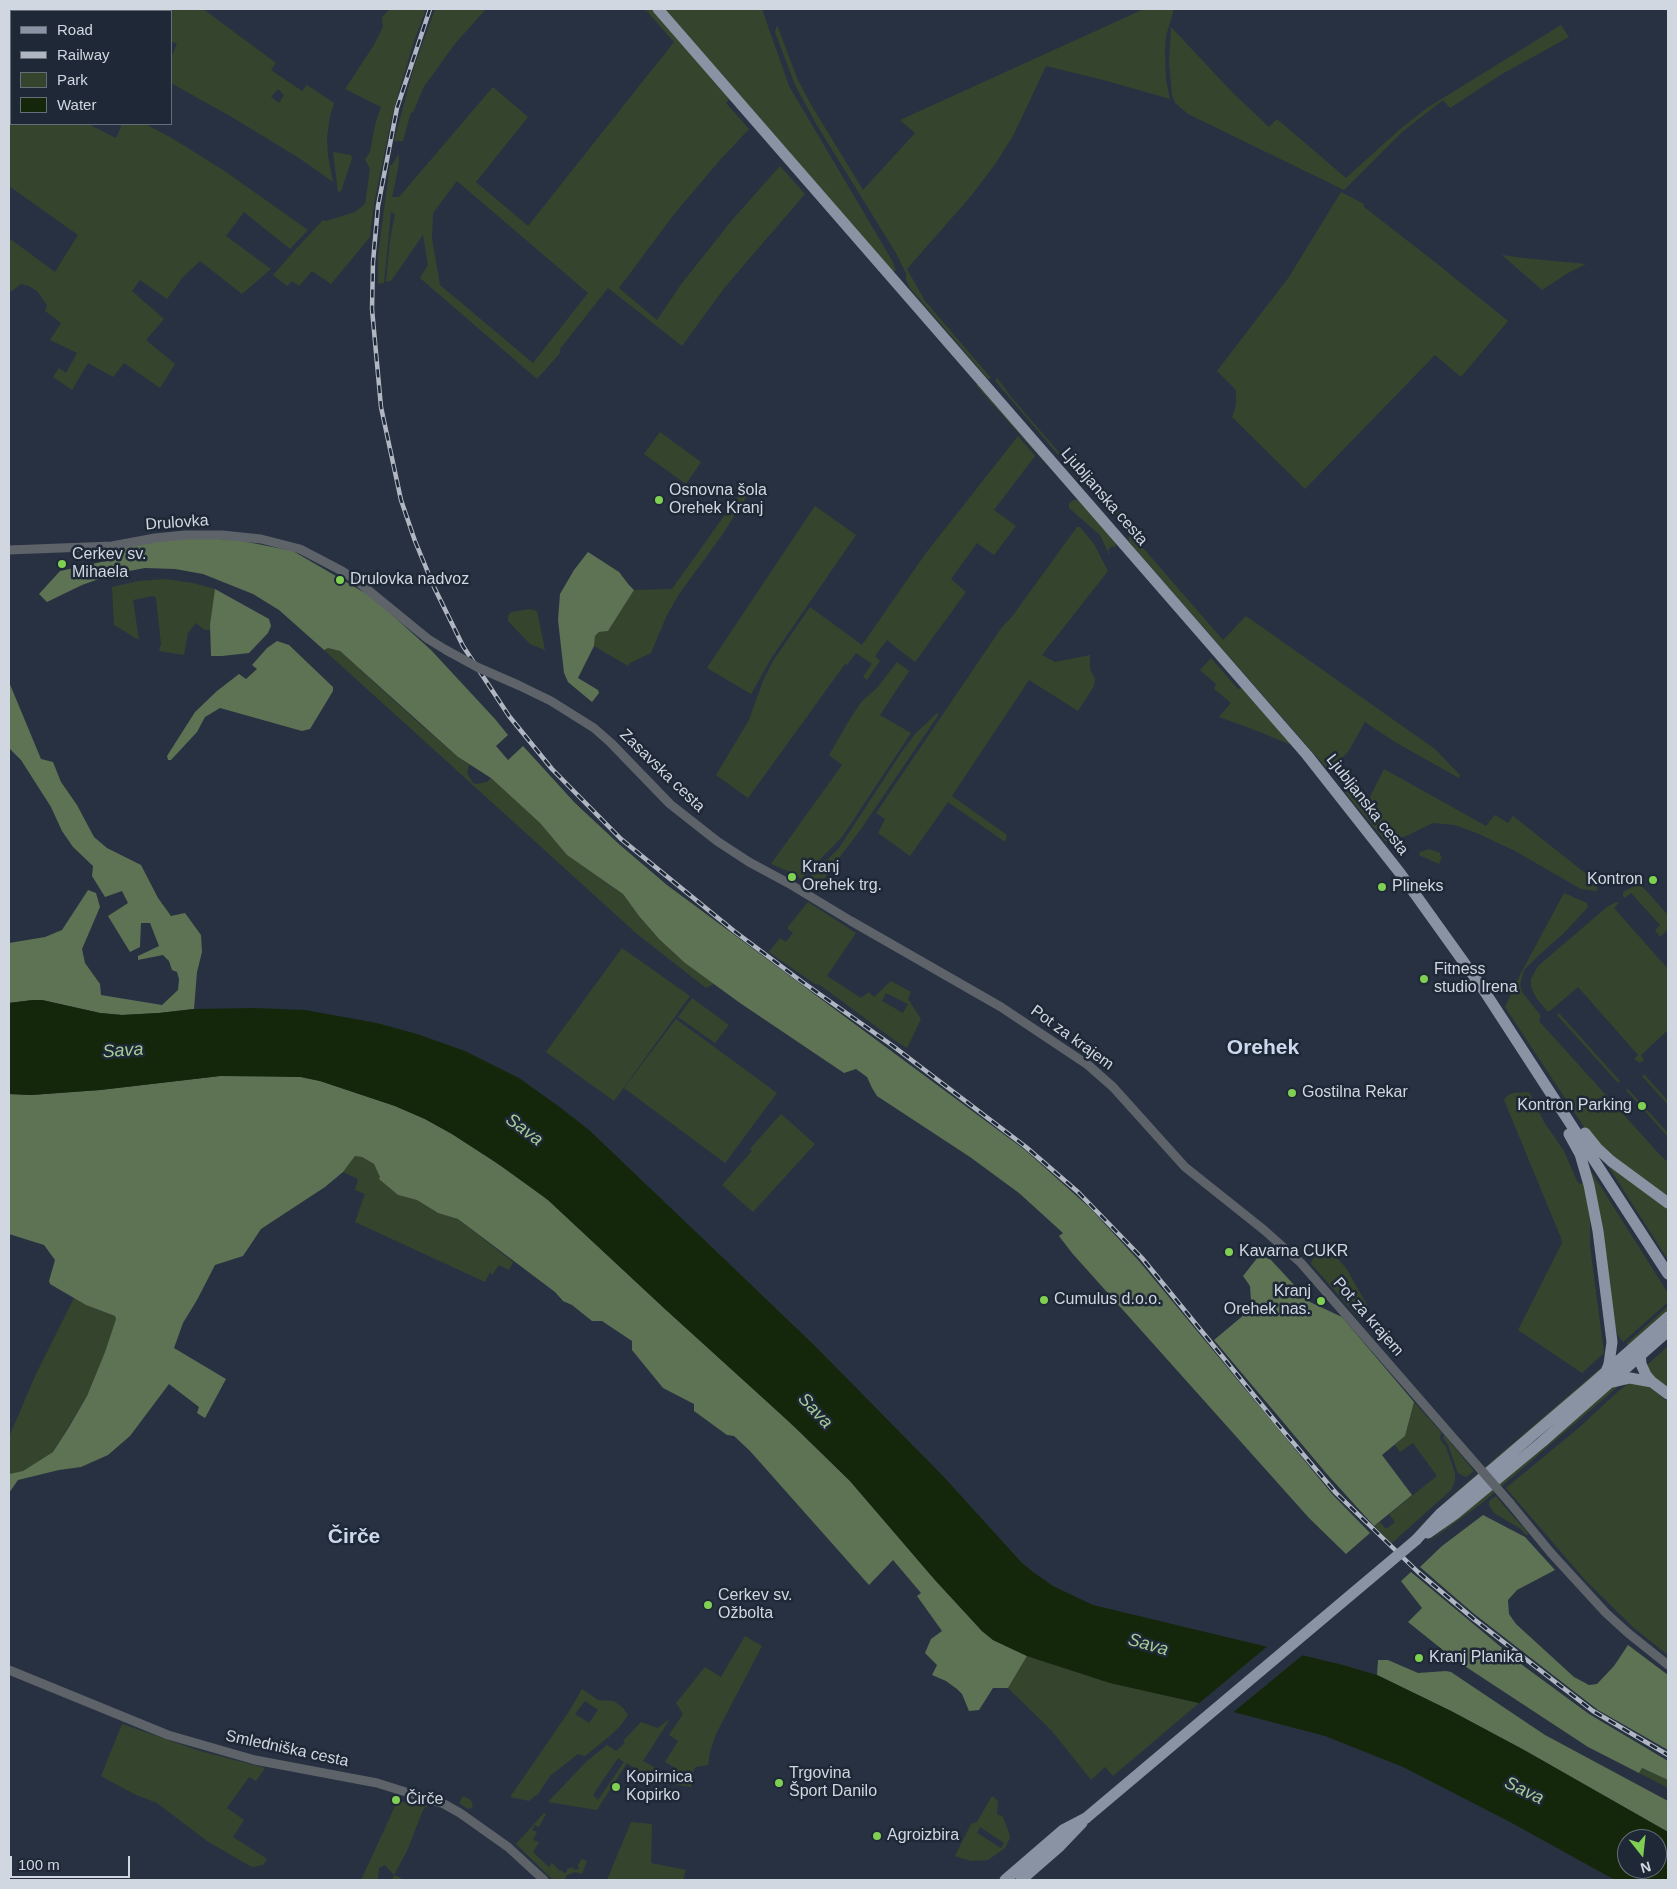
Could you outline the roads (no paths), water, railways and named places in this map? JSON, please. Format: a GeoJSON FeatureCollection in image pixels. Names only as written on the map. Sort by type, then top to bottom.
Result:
{"type":"FeatureCollection","features":[{"type":"Feature","properties":{"kind":"main road","name":"Ljubljanska cesta"},"geometry":{"type":"LineString","coordinates":[[658,9],[1307,755],[1400,873],[1484,989],[1668,1274]]}},
{"type":"Feature","properties":{"kind":"main road"},"geometry":{"type":"LineString","coordinates":[[1557,1103],[1570,1112],[1586,1136],[1603,1154],[1627,1174],[1668,1203]]}},
{"type":"Feature","properties":{"kind":"main road"},"geometry":{"type":"LineString","coordinates":[[1557,1103],[1562,1121],[1580,1154],[1589,1185],[1598,1231],[1610,1320],[1612,1351],[1607,1378]]}},
{"type":"Feature","properties":{"kind":"main road"},"geometry":{"type":"LineString","coordinates":[[1668,1317],[1642,1348],[1642,1367],[1652,1382],[1668,1394]]}},
{"type":"Feature","properties":{"kind":"main road"},"geometry":{"type":"LineString","coordinates":[[1610,1320],[1619,1342],[1642,1348]]}},
{"type":"Feature","properties":{"kind":"main road"},"geometry":{"type":"LineString","coordinates":[[1021,1880],[1071,1836],[1086,1818],[1416,1540],[1446,1521],[1470,1502],[1607,1378],[1642,1348],[1668,1331]]}},
{"type":"Feature","properties":{"kind":"main road"},"geometry":{"type":"LineString","coordinates":[[1607,1378],[1630,1378],[1652,1382]]}},
{"type":"Feature","properties":{"kind":"main road"},"geometry":{"type":"LineString","coordinates":[[1004,1880],[1063,1830],[1086,1818]]}},
{"type":"Feature","properties":{"kind":"street","name":"Drulovka"},"geometry":{"type":"LineString","coordinates":[[9,550],[112,546],[155,538],[185,535],[222,535],[262,539],[300,549],[342,571]]}},
{"type":"Feature","properties":{"kind":"street","name":"Zasavska cesta"},"geometry":{"type":"LineString","coordinates":[[342,571],[357,581],[428,640],[479,668],[518,685],[558,706],[594,728],[612,743],[670,804],[717,841],[749,862],[992,1002]]}},
{"type":"Feature","properties":{"kind":"street","name":"Pot za krajem"},"geometry":{"type":"LineString","coordinates":[[992,1002],[1062,1046],[1099,1074],[1185,1167],[1291,1253],[1310,1272],[1551,1553],[1606,1613],[1668,1665]]}},
{"type":"Feature","properties":{"kind":"street","name":"Smledniška cesta"},"geometry":{"type":"LineString","coordinates":[[9,1670],[168,1736],[256,1760],[378,1783],[444,1804],[508,1847],[544,1880]]}},
{"type":"Feature","properties":{"kind":"water","name":"Sava"},"geometry":{"type":"Polygon","coordinates":[[[33,1000],[42,1000],[100,1013],[122,1015],[194,1009],[254,1008],[305,1010],[377,1023],[417,1034],[465,1051],[519,1078],[589,1130],[815,1346],[943,1476],[1022,1563],[1053,1586],[1093,1605],[1343,1665],[1377,1675],[1451,1711],[1524,1750],[1663,1829],[1617,1829],[1617,1879],[1667,1879],[1668,1832],[1668,1880],[1615,1880],[1510,1822],[1403,1767],[1325,1736],[1199,1703],[1110,1683],[1027,1656],[993,1640],[982,1631],[935,1580],[850,1481],[798,1430],[548,1200],[494,1161],[425,1119],[395,1106],[320,1081],[301,1077],[220,1076],[100,1090],[31,1095],[9,1094],[9,1003],[33,1000]]]}},
{"type":"Feature","properties":{"kind":"railway"},"geometry":{"type":"LineString","coordinates":[[430,9],[397,108],[378,206],[373,262],[372,309],[381,407],[401,500],[434,587],[463,646],[509,716],[552,769],[621,839],[734,931],[893,1046],[1026,1147],[1078,1192],[1142,1258],[1336,1493],[1418,1572],[1475,1620],[1593,1711],[1668,1755]]}},
{"type":"Feature","properties":{"kind":"place","name":"Osnovna šola Orehek Kranj"},"geometry":{"type":"Point","coordinates":[659,500]}},
{"type":"Feature","properties":{"kind":"place","name":"Cerkev sv. Mihaela"},"geometry":{"type":"Point","coordinates":[62,564]}},
{"type":"Feature","properties":{"kind":"place","name":"Drulovka nadvoz"},"geometry":{"type":"Point","coordinates":[340,580]}},
{"type":"Feature","properties":{"kind":"place","name":"Kranj Orehek trg."},"geometry":{"type":"Point","coordinates":[792,877]}},
{"type":"Feature","properties":{"kind":"place","name":"Kontron"},"geometry":{"type":"Point","coordinates":[1653,880]}},
{"type":"Feature","properties":{"kind":"place","name":"Plineks"},"geometry":{"type":"Point","coordinates":[1382,887]}},
{"type":"Feature","properties":{"kind":"place","name":"Fitness studio Irena"},"geometry":{"type":"Point","coordinates":[1424,979]}},
{"type":"Feature","properties":{"kind":"place","name":"Gostilna Rekar"},"geometry":{"type":"Point","coordinates":[1292,1093]}},
{"type":"Feature","properties":{"kind":"place","name":"Kontron Parking"},"geometry":{"type":"Point","coordinates":[1642,1106]}},
{"type":"Feature","properties":{"kind":"place","name":"Kavarna CUKR"},"geometry":{"type":"Point","coordinates":[1229,1252]}},
{"type":"Feature","properties":{"kind":"place","name":"Cumulus d.o.o."},"geometry":{"type":"Point","coordinates":[1044,1300]}},
{"type":"Feature","properties":{"kind":"place","name":"Kranj Orehek nas."},"geometry":{"type":"Point","coordinates":[1321,1301]}},
{"type":"Feature","properties":{"kind":"place","name":"Cerkev sv. Ožbolta"},"geometry":{"type":"Point","coordinates":[708,1605]}},
{"type":"Feature","properties":{"kind":"place","name":"Kranj Planika"},"geometry":{"type":"Point","coordinates":[1419,1658]}},
{"type":"Feature","properties":{"kind":"place","name":"Trgovina Šport Danilo"},"geometry":{"type":"Point","coordinates":[779,1783]}},
{"type":"Feature","properties":{"kind":"place","name":"Kopirnica Kopirko"},"geometry":{"type":"Point","coordinates":[616,1787]}},
{"type":"Feature","properties":{"kind":"place","name":"Čirče"},"geometry":{"type":"Point","coordinates":[396,1800]}},
{"type":"Feature","properties":{"kind":"place","name":"Agroizbira"},"geometry":{"type":"Point","coordinates":[877,1836]}},
{"type":"Feature","properties":{"kind":"district","name":"Orehek"},"geometry":{"type":"Point","coordinates":[1263,1048]}},
{"type":"Feature","properties":{"kind":"district","name":"Čirče"},"geometry":{"type":"Point","coordinates":[354,1537]}}]}
